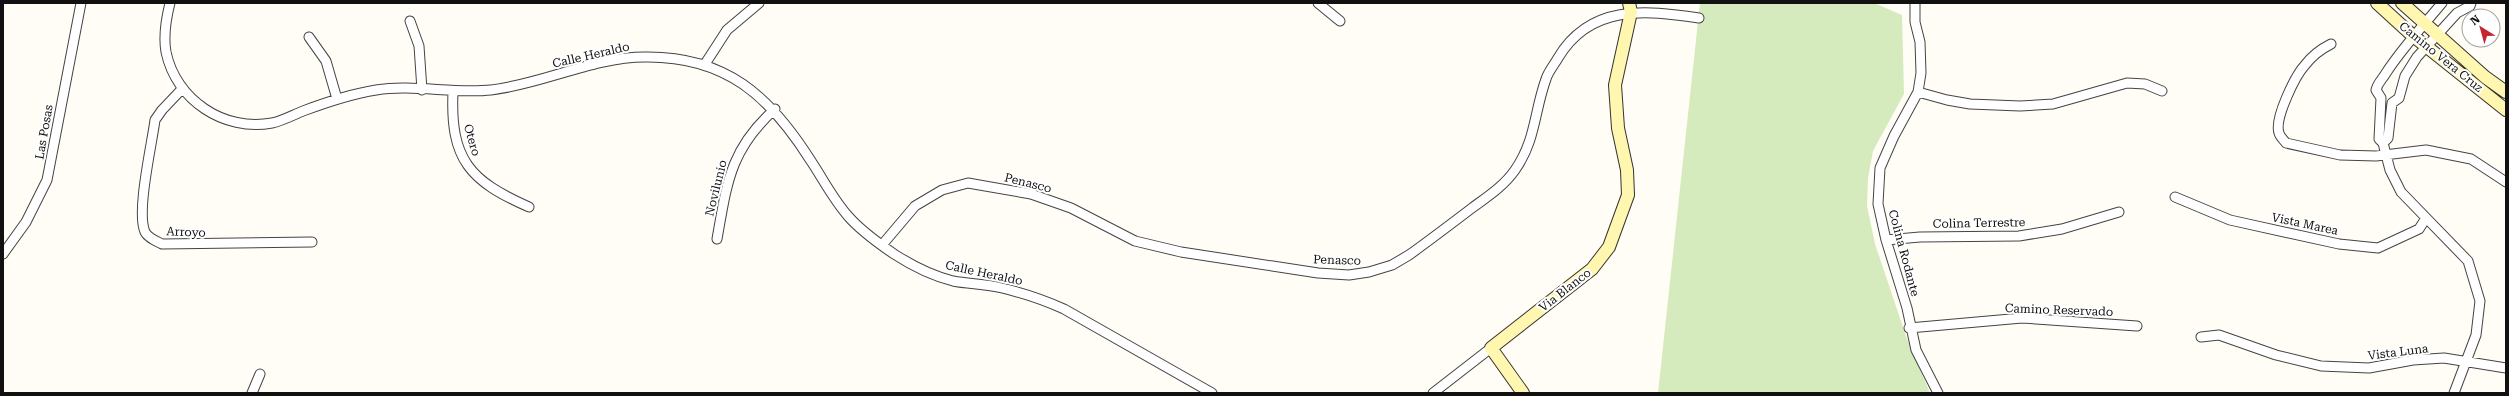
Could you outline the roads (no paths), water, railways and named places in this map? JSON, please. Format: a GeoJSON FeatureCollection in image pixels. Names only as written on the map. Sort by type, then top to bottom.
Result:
{"type":"FeatureCollection","features":[{"type":"Feature","properties":{"kind":"street","name":"Las Posas"},"geometry":{"type":"LineString","coordinates":[[3,254],[26,222],[47,180],[81,3]]}},
{"type":"Feature","properties":{"kind":"street","name":"Calle Heraldo"},"geometry":{"type":"LineString","coordinates":[[170,3],[165,34],[166,51],[171,68],[182,89],[201,107],[226,121],[246,124],[273,123],[337,99],[381,89],[453,92],[492,90],[616,60],[643,56],[673,58],[705,64],[750,88],[775,109],[848,217],[882,245],[927,272],[952,280],[1000,288],[1041,299],[1064,309],[1212,393]]}},
{"type":"Feature","properties":{"kind":"street"},"geometry":{"type":"LineString","coordinates":[[705,64],[727,30],[759,3]]}},
{"type":"Feature","properties":{"kind":"street"},"geometry":{"type":"LineString","coordinates":[[1318,3],[1340,21]]}},
{"type":"Feature","properties":{"kind":"street","name":"Colina Rodante"},"geometry":{"type":"LineString","coordinates":[[1915,3],[1915,22],[1920,42],[1921,73],[1918,92],[1894,136],[1880,168],[1878,204],[1886,240],[1906,308],[1909,328],[1916,350],[1938,393]]}},
{"type":"Feature","properties":{"kind":"street","name":"Camino Vera Cruz"},"geometry":{"type":"LineString","coordinates":[[2377,3],[2412,35],[2506,110]]}},
{"type":"Feature","properties":{"kind":"street","name":"Camino Vera Cruz"},"geometry":{"type":"LineString","coordinates":[[2402,3],[2486,77],[2506,92]]}},
{"type":"Feature","properties":{"kind":"street"},"geometry":{"type":"LineString","coordinates":[[2392,103],[2381,98],[2376,90],[2378,82],[2384,76],[2412,35],[2442,3]]}},
{"type":"Feature","properties":{"kind":"street"},"geometry":{"type":"LineString","coordinates":[[2382,143],[2388,138],[2392,103],[2399,98],[2403,91],[2405,76],[2438,34],[2457,13],[2470,6],[2471,3]]}},
{"type":"Feature","properties":{"kind":"street","name":"Penasco"},"geometry":{"type":"LineString","coordinates":[[882,245],[908,212],[928,197],[951,187],[970,183],[1031,194],[1072,208],[1135,241],[1181,252],[1318,273],[1349,275],[1369,272],[1392,265],[1409,256],[1505,183],[1522,160],[1534,133],[1546,78],[1563,50],[1576,36],[1592,24],[1630,7],[1699,18]]}},
{"type":"Feature","properties":{"kind":"street","name":"Via Blanco"},"geometry":{"type":"LineString","coordinates":[[1433,393],[1592,269],[1609,246],[1628,196],[1627,170],[1618,128],[1615,85],[1630,7]]}},
{"type":"Feature","properties":{"kind":"street"},"geometry":{"type":"LineString","coordinates":[[410,22],[419,46],[422,90]]}},
{"type":"Feature","properties":{"kind":"street"},"geometry":{"type":"LineString","coordinates":[[309,37],[326,61],[337,99]]}},
{"type":"Feature","properties":{"kind":"street"},"geometry":{"type":"LineString","coordinates":[[2331,44],[2316,53],[2296,78],[2278,121],[2279,133],[2286,143],[2296,147],[2340,155],[2386,155],[2426,150],[2471,159],[2506,182]]}},
{"type":"Feature","properties":{"kind":"street"},"geometry":{"type":"LineString","coordinates":[[1918,92],[1947,100],[1970,104],[2020,106],[2053,104],[2127,83],[2145,84],[2162,91]]}},
{"type":"Feature","properties":{"kind":"street","name":"Arroyo"},"geometry":{"type":"LineString","coordinates":[[182,89],[162,110],[155,120],[143,209],[145,232],[150,238],[162,244],[312,242]]}},
{"type":"Feature","properties":{"kind":"street","name":"Otero"},"geometry":{"type":"LineString","coordinates":[[453,92],[456,137],[462,156],[469,169],[482,183],[500,194],[529,207]]}},
{"type":"Feature","properties":{"kind":"street"},"geometry":{"type":"LineString","coordinates":[[2381,98],[2379,139],[2382,143],[2401,192],[2468,261],[2480,301],[2476,335],[2464,362],[2454,393]]}},
{"type":"Feature","properties":{"kind":"street","name":"Novilunio"},"geometry":{"type":"LineString","coordinates":[[717,239],[734,159],[748,136],[775,109]]}},
{"type":"Feature","properties":{"kind":"street","name":"Vista Marea"},"geometry":{"type":"LineString","coordinates":[[2175,197],[2230,220],[2339,244],[2378,248],[2419,229],[2426,218]]}},
{"type":"Feature","properties":{"kind":"street","name":"Colina Terrestre"},"geometry":{"type":"LineString","coordinates":[[1886,240],[1920,237],[2019,236],[2062,229],[2119,212]]}},
{"type":"Feature","properties":{"kind":"street","name":"Camino Reservado"},"geometry":{"type":"LineString","coordinates":[[1909,328],[2022,318],[2137,326]]}},
{"type":"Feature","properties":{"kind":"street","name":"Vista Luna"},"geometry":{"type":"LineString","coordinates":[[2201,337],[2219,335],[2276,355],[2321,366],[2369,368],[2413,360],[2444,358],[2506,368]]}},
{"type":"Feature","properties":{"kind":"street"},"geometry":{"type":"LineString","coordinates":[[1491,348],[1523,393]]}},
{"type":"Feature","properties":{"kind":"street"},"geometry":{"type":"LineString","coordinates":[[252,393],[260,374]]}}]}
